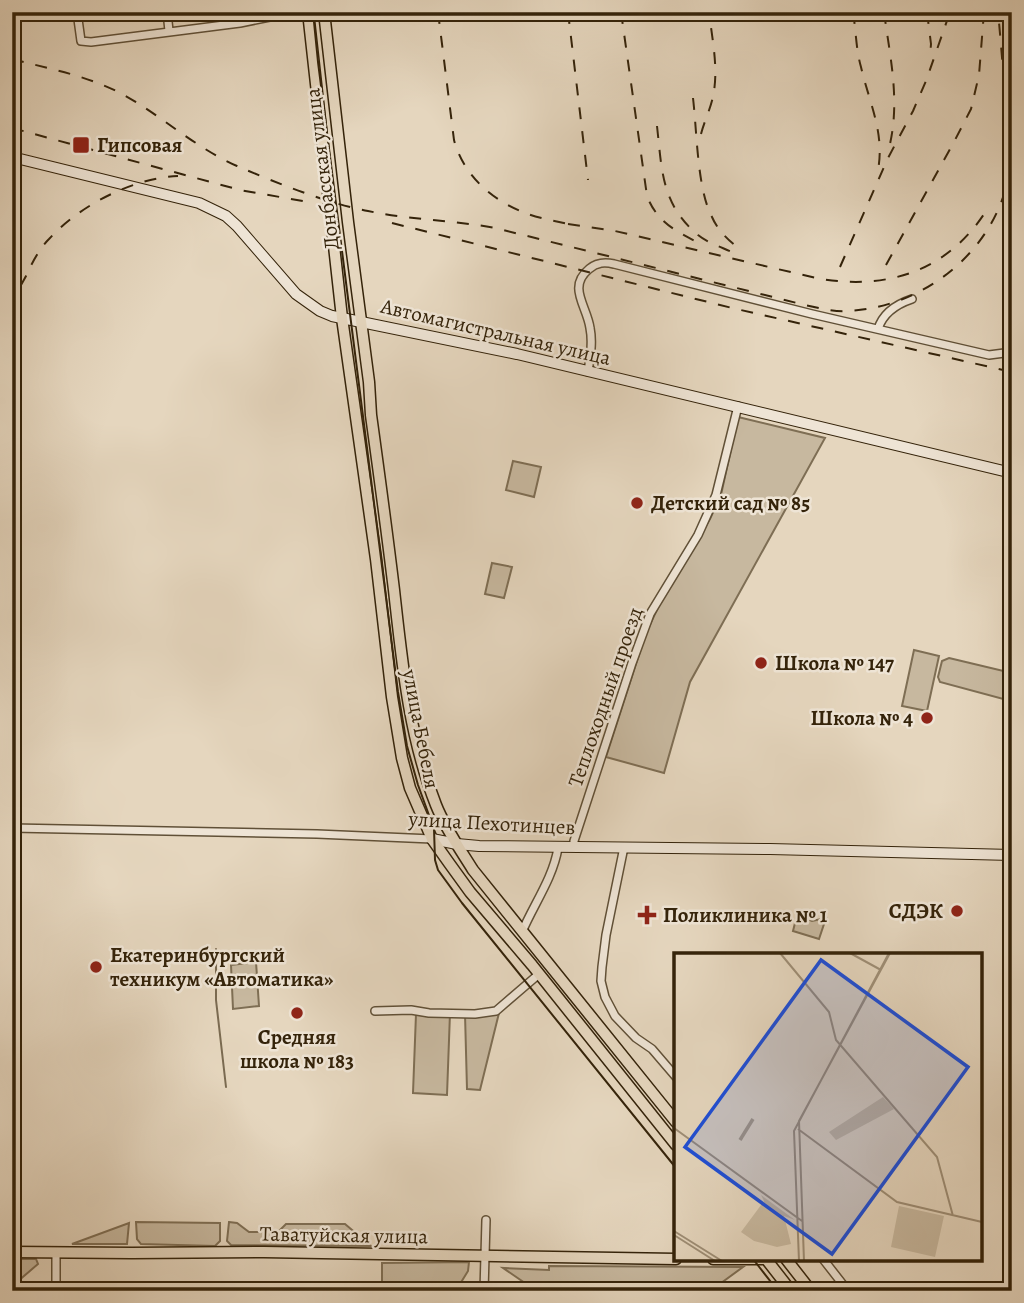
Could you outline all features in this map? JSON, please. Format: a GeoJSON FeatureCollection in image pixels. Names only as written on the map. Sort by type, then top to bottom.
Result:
{"type":"FeatureCollection","features":[{"type":"Feature","properties":{"kind":"main road","name":"Донбасская улица"},"geometry":{"type":"LineString","coordinates":[[308,12],[342,318]]}},
{"type":"Feature","properties":{"kind":"main road","name":"Донбасская улица"},"geometry":{"type":"LineString","coordinates":[[324,12],[361,321]]}},
{"type":"Feature","properties":{"kind":"main road","name":"Автомагистральная улица"},"geometry":{"type":"LineString","coordinates":[[12,157],[199,203],[217,210],[237,226],[302,300],[320,311],[342,318],[517,354],[1012,473]]}},
{"type":"Feature","properties":{"kind":"main road","name":"улица Бебеля"},"geometry":{"type":"LineString","coordinates":[[342,318],[376,559],[392,696],[410,788],[432,839],[470,892],[674,1143]]}},
{"type":"Feature","properties":{"kind":"main road","name":"улица Бебеля"},"geometry":{"type":"LineString","coordinates":[[361,321],[398,629],[413,727],[436,806],[473,870],[674,1120]]}},
{"type":"Feature","properties":{"kind":"main road","name":"улица Пехотинцев"},"geometry":{"type":"LineString","coordinates":[[432,839],[479,846],[1012,855]]}},
{"type":"Feature","properties":{"kind":"main road","name":"Таватуйская улица"},"geometry":{"type":"LineString","coordinates":[[12,1252],[264,1252],[674,1259]]}},
{"type":"Feature","properties":{"kind":"main road"},"geometry":{"type":"LineString","coordinates":[[768,1261],[791,1291]]}},
{"type":"Feature","properties":{"kind":"main road"},"geometry":{"type":"LineString","coordinates":[[788,1261],[811,1291]]}},
{"type":"Feature","properties":{"kind":"street"},"geometry":{"type":"LineString","coordinates":[[77,12],[81,41],[91,42],[295,12]]}},
{"type":"Feature","properties":{"kind":"street"},"geometry":{"type":"LineString","coordinates":[[167,12],[169,31]]}},
{"type":"Feature","properties":{"kind":"street"},"geometry":{"type":"LineString","coordinates":[[588,372],[591,334],[578,287],[580,278],[601,262],[989,355],[1012,352]]}},
{"type":"Feature","properties":{"kind":"street"},"geometry":{"type":"LineString","coordinates":[[878,329],[881,319],[900,304],[912,299]]}},
{"type":"Feature","properties":{"kind":"street","name":"Теплоходный проезд"},"geometry":{"type":"LineString","coordinates":[[574,847],[650,614],[698,535],[716,495],[738,406]]}},
{"type":"Feature","properties":{"kind":"street","name":"улица Пехотинцев"},"geometry":{"type":"LineString","coordinates":[[12,828],[432,839]]}},
{"type":"Feature","properties":{"kind":"street"},"geometry":{"type":"LineString","coordinates":[[522,932],[550,873],[558,848]]}},
{"type":"Feature","properties":{"kind":"street"},"geometry":{"type":"LineString","coordinates":[[624,848],[606,935],[601,981],[605,997],[615,1016],[636,1038],[652,1049],[674,1075]]}},
{"type":"Feature","properties":{"kind":"street"},"geometry":{"type":"LineString","coordinates":[[375,1011],[475,1014],[496,1011],[539,974]]}},
{"type":"Feature","properties":{"kind":"street"},"geometry":{"type":"LineString","coordinates":[[484,1291],[486,1220]]}},
{"type":"Feature","properties":{"kind":"street"},"geometry":{"type":"LineString","coordinates":[[55,1252],[56,1291]]}},
{"type":"Feature","properties":{"kind":"street"},"geometry":{"type":"LineString","coordinates":[[824,1261],[848,1291]]}},
{"type":"Feature","properties":{"kind":"shaded area"},"geometry":{"type":"Polygon","coordinates":[[[738,417],[825,438],[690,682],[664,773],[606,757],[646,633],[663,597],[710,519],[721,495],[738,417]]]}},
{"type":"Feature","properties":{"kind":"shaded area"},"geometry":{"type":"Polygon","coordinates":[[[513,461],[541,467],[534,497],[506,490],[513,461]]]}},
{"type":"Feature","properties":{"kind":"shaded area"},"geometry":{"type":"Polygon","coordinates":[[[492,563],[512,567],[504,598],[485,594],[492,563]]]}},
{"type":"Feature","properties":{"kind":"shaded area"},"geometry":{"type":"Polygon","coordinates":[[[914,650],[939,656],[927,711],[902,706],[914,650]]]}},
{"type":"Feature","properties":{"kind":"shaded area"},"geometry":{"type":"Polygon","coordinates":[[[949,658],[1012,673],[1012,699],[1007,700],[940,682],[938,677],[942,661],[949,658]]]}},
{"type":"Feature","properties":{"kind":"shaded area"},"geometry":{"type":"Polygon","coordinates":[[[797,915],[812,921],[826,918],[819,939],[793,931],[797,915]]]}},
{"type":"Feature","properties":{"kind":"shaded area"},"geometry":{"type":"Polygon","coordinates":[[[256,962],[259,1006],[233,1009],[231,965],[256,962]]]}},
{"type":"Feature","properties":{"kind":"shaded area"},"geometry":{"type":"Polygon","coordinates":[[[450,1013],[447,1095],[413,1093],[416,1014],[450,1013]]]}},
{"type":"Feature","properties":{"kind":"shaded area"},"geometry":{"type":"Polygon","coordinates":[[[499,1013],[480,1090],[467,1089],[465,1014],[499,1013]]]}},
{"type":"Feature","properties":{"kind":"shaded area"},"geometry":{"type":"Polygon","coordinates":[[[136,1222],[220,1223],[220,1241],[215,1246],[141,1244],[137,1239],[136,1222]]]}},
{"type":"Feature","properties":{"kind":"shaded area"},"geometry":{"type":"Polygon","coordinates":[[[229,1222],[237,1223],[249,1232],[278,1232],[286,1224],[345,1224],[371,1246],[231,1245],[227,1241],[229,1222]]]}},
{"type":"Feature","properties":{"kind":"shaded area"},"geometry":{"type":"Polygon","coordinates":[[[129,1223],[127,1244],[72,1244],[129,1223]]]}},
{"type":"Feature","properties":{"kind":"shaded area"},"geometry":{"type":"Polygon","coordinates":[[[12,1259],[36,1259],[38,1264],[17,1282],[12,1282],[12,1259]]]}},
{"type":"Feature","properties":{"kind":"shaded area"},"geometry":{"type":"Polygon","coordinates":[[[469,1262],[468,1271],[460,1284],[382,1283],[382,1263],[469,1262]]]}},
{"type":"Feature","properties":{"kind":"shaded area"},"geometry":{"type":"Polygon","coordinates":[[[549,1266],[743,1267],[717,1286],[525,1283],[503,1268],[549,1270],[549,1266]]]}},
{"type":"Feature","properties":{"kind":"waterway"},"geometry":{"type":"LineString","coordinates":[[216,949],[216,1000],[226,1087]]}},
{"type":"Feature","properties":{"kind":"tram line"},"geometry":{"type":"LineString","coordinates":[[313,12],[398,692],[407,746],[434,829],[438,870],[674,1166]]}},
{"type":"Feature","properties":{"kind":"tram line"},"geometry":{"type":"LineString","coordinates":[[755,1261],[778,1291]]}},
{"type":"Feature","properties":{"kind":"railway"},"geometry":{"type":"LineString","coordinates":[[438,12],[454,140],[464,164],[480,184],[511,207],[576,226]]}},
{"type":"Feature","properties":{"kind":"railway"},"geometry":{"type":"LineString","coordinates":[[568,12],[588,180]]}},
{"type":"Feature","properties":{"kind":"railway"},"geometry":{"type":"LineString","coordinates":[[621,12],[647,196],[663,220],[703,245]]}},
{"type":"Feature","properties":{"kind":"railway"},"geometry":{"type":"LineString","coordinates":[[701,134],[712,102],[715,81],[709,12]]}},
{"type":"Feature","properties":{"kind":"railway"},"geometry":{"type":"LineString","coordinates":[[853,12],[859,60],[878,130],[878,170]]}},
{"type":"Feature","properties":{"kind":"railway"},"geometry":{"type":"LineString","coordinates":[[884,12],[894,94],[890,144]]}},
{"type":"Feature","properties":{"kind":"railway"},"geometry":{"type":"LineString","coordinates":[[927,12],[930,57]]}},
{"type":"Feature","properties":{"kind":"railway"},"geometry":{"type":"LineString","coordinates":[[840,267],[888,158],[926,81],[950,12]]}},
{"type":"Feature","properties":{"kind":"railway"},"geometry":{"type":"LineString","coordinates":[[886,265],[971,109],[979,75],[984,12]]}},
{"type":"Feature","properties":{"kind":"railway"},"geometry":{"type":"LineString","coordinates":[[12,59],[111,88],[222,159],[285,186],[335,203],[384,214],[495,228],[805,305],[848,311],[877,307],[905,298],[931,285],[955,268],[975,247],[992,223],[1003,196],[1010,167],[1010,135],[998,12]]}},
{"type":"Feature","properties":{"kind":"railway"},"geometry":{"type":"LineString","coordinates":[[1009,12],[1012,39]]}},
{"type":"Feature","properties":{"kind":"railway"},"geometry":{"type":"LineString","coordinates":[[693,98],[700,176],[707,205],[714,222],[741,250]]}},
{"type":"Feature","properties":{"kind":"railway"},"geometry":{"type":"LineString","coordinates":[[657,126],[662,172],[677,211],[698,235],[732,252]]}},
{"type":"Feature","properties":{"kind":"railway"},"geometry":{"type":"LineString","coordinates":[[12,128],[240,190],[314,203]]}},
{"type":"Feature","properties":{"kind":"railway"},"geometry":{"type":"LineString","coordinates":[[12,333],[19,288],[45,243],[76,215],[108,196],[143,182],[178,176]]}},
{"type":"Feature","properties":{"kind":"railway"},"geometry":{"type":"LineString","coordinates":[[568,224],[615,231],[816,278],[866,282],[890,279],[933,262],[953,249],[986,211]]}},
{"type":"Feature","properties":{"kind":"railway"},"geometry":{"type":"LineString","coordinates":[[392,223],[732,308],[1012,372]]}},
{"type":"Feature","properties":{"kind":"railway"},"geometry":{"type":"LineString","coordinates":[[12,529],[15,670]]}},
{"type":"Feature","properties":{"kind":"place","name":"Гипсовая"},"geometry":{"type":"Point","coordinates":[81,145]}},
{"type":"Feature","properties":{"kind":"place","name":"Детский сад № 85"},"geometry":{"type":"Point","coordinates":[637,503]}},
{"type":"Feature","properties":{"kind":"place","name":"Школа № 147"},"geometry":{"type":"Point","coordinates":[761,663]}},
{"type":"Feature","properties":{"kind":"place","name":"Школа № 4"},"geometry":{"type":"Point","coordinates":[927,718]}},
{"type":"Feature","properties":{"kind":"place","name":"СДЭК"},"geometry":{"type":"Point","coordinates":[957,911]}},
{"type":"Feature","properties":{"kind":"place","name":"Поликлиника № 1"},"geometry":{"type":"Point","coordinates":[647,915]}},
{"type":"Feature","properties":{"kind":"place","name":"Екатеринбургский техникум «Автоматика»"},"geometry":{"type":"Point","coordinates":[96,967]}},
{"type":"Feature","properties":{"kind":"place","name":"Средняя школа № 183"},"geometry":{"type":"Point","coordinates":[297,1013]}}]}
